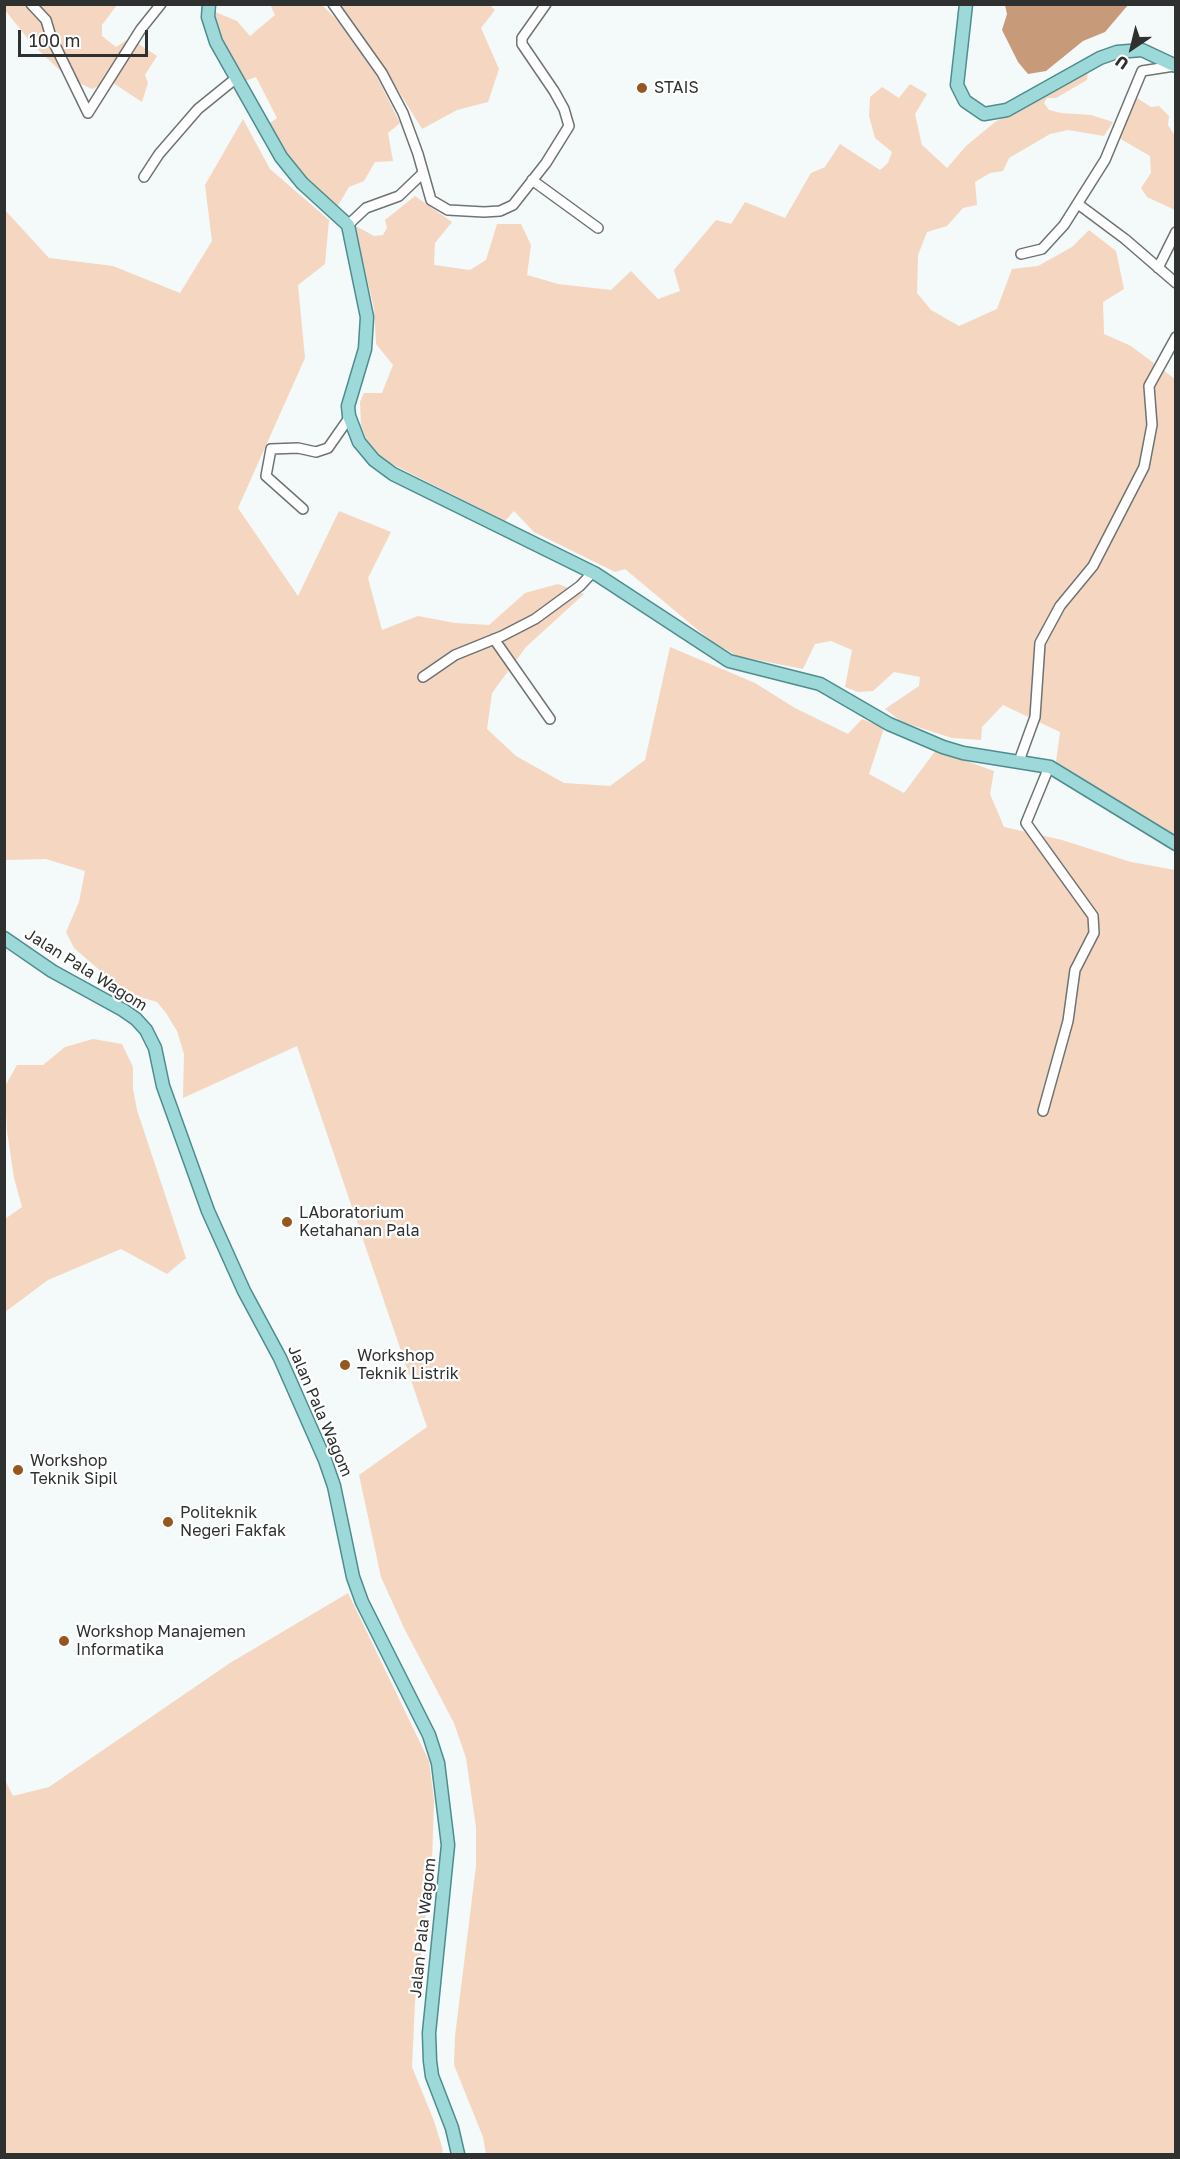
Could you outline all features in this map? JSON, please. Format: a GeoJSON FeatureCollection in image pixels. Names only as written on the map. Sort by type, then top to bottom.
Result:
{"type":"FeatureCollection","features":[{"type":"Feature","properties":{"kind":"main road"},"geometry":{"type":"LineString","coordinates":[[209,4],[211,28],[235,79],[289,170],[348,225],[367,317],[365,349],[348,406],[349,418],[359,442],[382,467],[593,572],[729,661],[820,684],[889,724],[943,747],[963,753],[1049,767],[1062,772],[1176,844]]}},
{"type":"Feature","properties":{"kind":"main road"},"geometry":{"type":"LineString","coordinates":[[966,4],[957,84],[965,101],[984,114],[1007,110],[1100,58],[1117,52],[1142,50],[1175,66]]}},
{"type":"Feature","properties":{"kind":"main road","name":"Jalan Pala Wagom"},"geometry":{"type":"LineString","coordinates":[[4,938],[52,971],[129,1014],[146,1030],[155,1048],[163,1086],[208,1211],[244,1291],[280,1358],[325,1460],[334,1486],[353,1577],[362,1602],[429,1735],[438,1763],[448,1845],[429,2033],[430,2061],[432,2076],[452,2128],[458,2154]]}},
{"type":"Feature","properties":{"kind":"street"},"geometry":{"type":"LineString","coordinates":[[31,4],[46,20],[51,37],[88,113],[141,29],[161,4]]}},
{"type":"Feature","properties":{"kind":"street"},"geometry":{"type":"LineString","coordinates":[[333,4],[382,73],[403,113],[431,200],[448,210],[494,212],[513,205],[569,126],[564,109],[554,91],[522,44],[522,38],[546,4]]}},
{"type":"Feature","properties":{"kind":"street"},"geometry":{"type":"LineString","coordinates":[[1021,254],[1042,249],[1051,241],[1077,204],[1105,160],[1140,73],[1149,68],[1175,66]]}},
{"type":"Feature","properties":{"kind":"street"},"geometry":{"type":"LineString","coordinates":[[144,177],[159,154],[192,116],[235,79]]}},
{"type":"Feature","properties":{"kind":"street"},"geometry":{"type":"LineString","coordinates":[[348,225],[366,208],[399,196],[423,173]]}},
{"type":"Feature","properties":{"kind":"street"},"geometry":{"type":"LineString","coordinates":[[532,180],[598,228]]}},
{"type":"Feature","properties":{"kind":"street"},"geometry":{"type":"LineString","coordinates":[[1077,204],[1125,239],[1176,284]]}},
{"type":"Feature","properties":{"kind":"street"},"geometry":{"type":"LineString","coordinates":[[1158,268],[1176,232]]}},
{"type":"Feature","properties":{"kind":"street"},"geometry":{"type":"LineString","coordinates":[[1019,761],[1035,717],[1040,644],[1060,606],[1093,566],[1144,466],[1152,425],[1149,386],[1176,337]]}},
{"type":"Feature","properties":{"kind":"street"},"geometry":{"type":"LineString","coordinates":[[303,509],[266,476],[272,449],[316,452],[328,448],[349,418]]}},
{"type":"Feature","properties":{"kind":"street"},"geometry":{"type":"LineString","coordinates":[[423,677],[455,655],[535,619],[580,586],[593,572]]}},
{"type":"Feature","properties":{"kind":"street"},"geometry":{"type":"LineString","coordinates":[[494,639],[550,720]]}},
{"type":"Feature","properties":{"kind":"street"},"geometry":{"type":"LineString","coordinates":[[1043,1111],[1068,1021],[1075,970],[1094,933],[1093,916],[1026,823],[1049,767]]}},
{"type":"Feature","properties":{"kind":"shaded area"},"geometry":{"type":"Polygon","coordinates":[[[1005,4],[1128,5],[1105,32],[1083,41],[1046,71],[1028,74],[1018,62],[1002,30],[1007,14],[1005,4]]]}},
{"type":"Feature","properties":{"kind":"shaded area"},"geometry":{"type":"Polygon","coordinates":[[[4,5],[117,5],[102,25],[102,36],[116,47],[133,36],[140,45],[157,56],[145,75],[148,83],[142,102],[110,81],[92,89],[67,77],[32,44],[5,10],[4,5]]]}},
{"type":"Feature","properties":{"kind":"shaded area"},"geometry":{"type":"Polygon","coordinates":[[[274,5],[322,5],[337,20],[376,75],[400,123],[388,133],[393,161],[375,162],[364,181],[349,187],[336,209],[293,168],[267,125],[277,118],[256,77],[245,81],[216,29],[215,12],[237,21],[250,36],[275,15],[271,7],[274,5]]]}},
{"type":"Feature","properties":{"kind":"shaded area"},"geometry":{"type":"Polygon","coordinates":[[[338,5],[490,5],[495,10],[481,28],[499,69],[488,102],[457,110],[422,129],[390,77],[338,5]]]}},
{"type":"Feature","properties":{"kind":"shaded area"},"geometry":{"type":"Polygon","coordinates":[[[1088,71],[1087,80],[1056,98],[1047,98],[1044,103],[1049,110],[1091,115],[1113,122],[1104,136],[1068,130],[1050,134],[1009,158],[1003,171],[990,173],[975,182],[977,205],[963,208],[947,226],[927,232],[918,255],[917,293],[931,310],[959,326],[997,309],[1012,269],[1038,266],[1072,247],[1089,230],[1116,251],[1124,289],[1103,302],[1104,334],[1131,346],[1175,379],[1175,836],[1056,762],[1060,732],[1003,705],[982,727],[981,740],[952,738],[902,722],[885,709],[919,686],[920,677],[894,672],[873,691],[858,692],[845,687],[852,650],[831,641],[815,644],[803,669],[737,656],[711,641],[625,569],[615,572],[534,532],[514,511],[505,521],[382,459],[369,446],[361,425],[360,402],[364,393],[382,393],[393,365],[376,344],[374,308],[354,225],[374,236],[383,235],[387,228],[385,220],[415,196],[452,222],[435,243],[434,265],[470,270],[486,260],[497,224],[521,224],[531,245],[527,275],[558,284],[611,290],[631,271],[658,299],[680,291],[674,270],[716,220],[731,224],[745,202],[785,218],[811,173],[825,167],[840,144],[880,170],[888,163],[892,152],[875,138],[869,116],[870,97],[882,87],[899,98],[910,84],[927,94],[915,114],[922,145],[947,168],[966,146],[995,122],[1088,71]]]}},
{"type":"Feature","properties":{"kind":"shaded area"},"geometry":{"type":"Polygon","coordinates":[[[1137,98],[1151,107],[1159,106],[1169,116],[1168,125],[1175,136],[1175,210],[1147,197],[1141,188],[1151,173],[1150,156],[1119,138],[1137,98]]]}},
{"type":"Feature","properties":{"kind":"shaded area"},"geometry":{"type":"Polygon","coordinates":[[[243,119],[270,169],[329,220],[325,264],[298,285],[305,358],[238,508],[298,596],[339,511],[391,532],[368,578],[382,630],[418,616],[455,623],[489,625],[525,593],[558,584],[584,594],[526,647],[492,693],[487,729],[516,756],[564,783],[610,786],[645,760],[670,647],[755,683],[795,708],[848,734],[862,719],[884,728],[869,774],[904,793],[936,750],[994,771],[990,794],[1004,827],[1062,840],[1131,862],[1175,870],[1175,2154],[486,2154],[483,2137],[454,2065],[455,2036],[476,1866],[476,1827],[466,1758],[454,1723],[404,1628],[381,1577],[359,1475],[427,1427],[297,1046],[183,1098],[184,1054],[177,1031],[166,1013],[157,1002],[133,995],[103,973],[74,948],[66,932],[79,902],[85,871],[46,859],[5,860],[4,209],[49,258],[113,266],[180,293],[212,241],[205,185],[243,119]]]}},
{"type":"Feature","properties":{"kind":"shaded area"},"geometry":{"type":"Polygon","coordinates":[[[93,1039],[122,1044],[133,1067],[133,1089],[137,1110],[186,1258],[167,1274],[121,1249],[48,1280],[5,1312],[5,1219],[22,1207],[14,1178],[7,1131],[5,1086],[17,1065],[43,1065],[65,1047],[93,1039]]]}},
{"type":"Feature","properties":{"kind":"shaded area"},"geometry":{"type":"Polygon","coordinates":[[[348,1593],[429,1761],[434,1801],[432,1861],[415,2002],[412,2067],[434,2121],[443,2150],[441,2154],[5,2154],[5,1780],[13,1796],[49,1787],[230,1663],[348,1593]]]}},
{"type":"Feature","properties":{"kind":"place","name":"STAIS"},"geometry":{"type":"Point","coordinates":[642,88]}},
{"type":"Feature","properties":{"kind":"place","name":"LAboratorium Ketahanan Pala"},"geometry":{"type":"Point","coordinates":[287,1222]}},
{"type":"Feature","properties":{"kind":"place","name":"Workshop Teknik Listrik"},"geometry":{"type":"Point","coordinates":[345,1365]}},
{"type":"Feature","properties":{"kind":"place","name":"Workshop Teknik Sipil"},"geometry":{"type":"Point","coordinates":[18,1470]}},
{"type":"Feature","properties":{"kind":"place","name":"Politeknik Negeri Fakfak"},"geometry":{"type":"Point","coordinates":[168,1522]}},
{"type":"Feature","properties":{"kind":"place","name":"Workshop Manajemen Informatika"},"geometry":{"type":"Point","coordinates":[64,1641]}}]}
